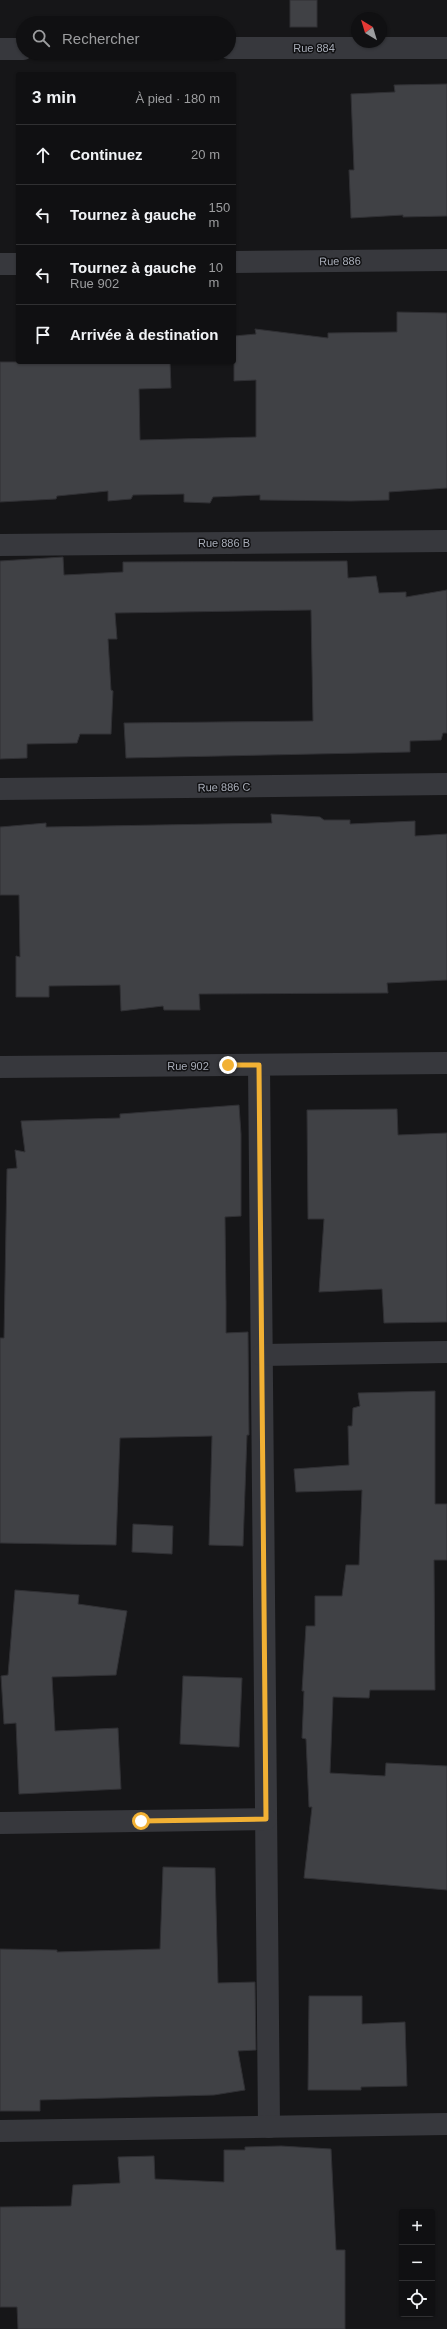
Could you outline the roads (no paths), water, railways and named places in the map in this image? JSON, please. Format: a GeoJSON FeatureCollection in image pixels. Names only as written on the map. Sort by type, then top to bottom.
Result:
{"type":"FeatureCollection","features":[{"type":"Feature","properties":{"kind":"street","name":"Rue 884"},"geometry":{"type":"LineString","coordinates":[[236,48],[447,48]]}},
{"type":"Feature","properties":{"kind":"street"},"geometry":{"type":"LineString","coordinates":[[0,49],[16,49]]}},
{"type":"Feature","properties":{"kind":"street","name":"Rue 886"},"geometry":{"type":"LineString","coordinates":[[236,262],[447,260]]}},
{"type":"Feature","properties":{"kind":"street"},"geometry":{"type":"LineString","coordinates":[[0,264],[16,264]]}},
{"type":"Feature","properties":{"kind":"street","name":"Rue 886 B"},"geometry":{"type":"LineString","coordinates":[[0,545],[447,541]]}},
{"type":"Feature","properties":{"kind":"street","name":"Rue 886 C"},"geometry":{"type":"LineString","coordinates":[[0,789],[447,784]]}},
{"type":"Feature","properties":{"kind":"street","name":"Rue 902"},"geometry":{"type":"LineString","coordinates":[[0,1067],[447,1063]]}},
{"type":"Feature","properties":{"kind":"street"},"geometry":{"type":"LineString","coordinates":[[259,1065],[269,2127]]}},
{"type":"Feature","properties":{"kind":"street"},"geometry":{"type":"LineString","coordinates":[[262,1355],[447,1352]]}},
{"type":"Feature","properties":{"kind":"street"},"geometry":{"type":"LineString","coordinates":[[0,1823],[266,1819]]}},
{"type":"Feature","properties":{"kind":"street"},"geometry":{"type":"LineString","coordinates":[[0,2131],[447,2124]]}}]}
